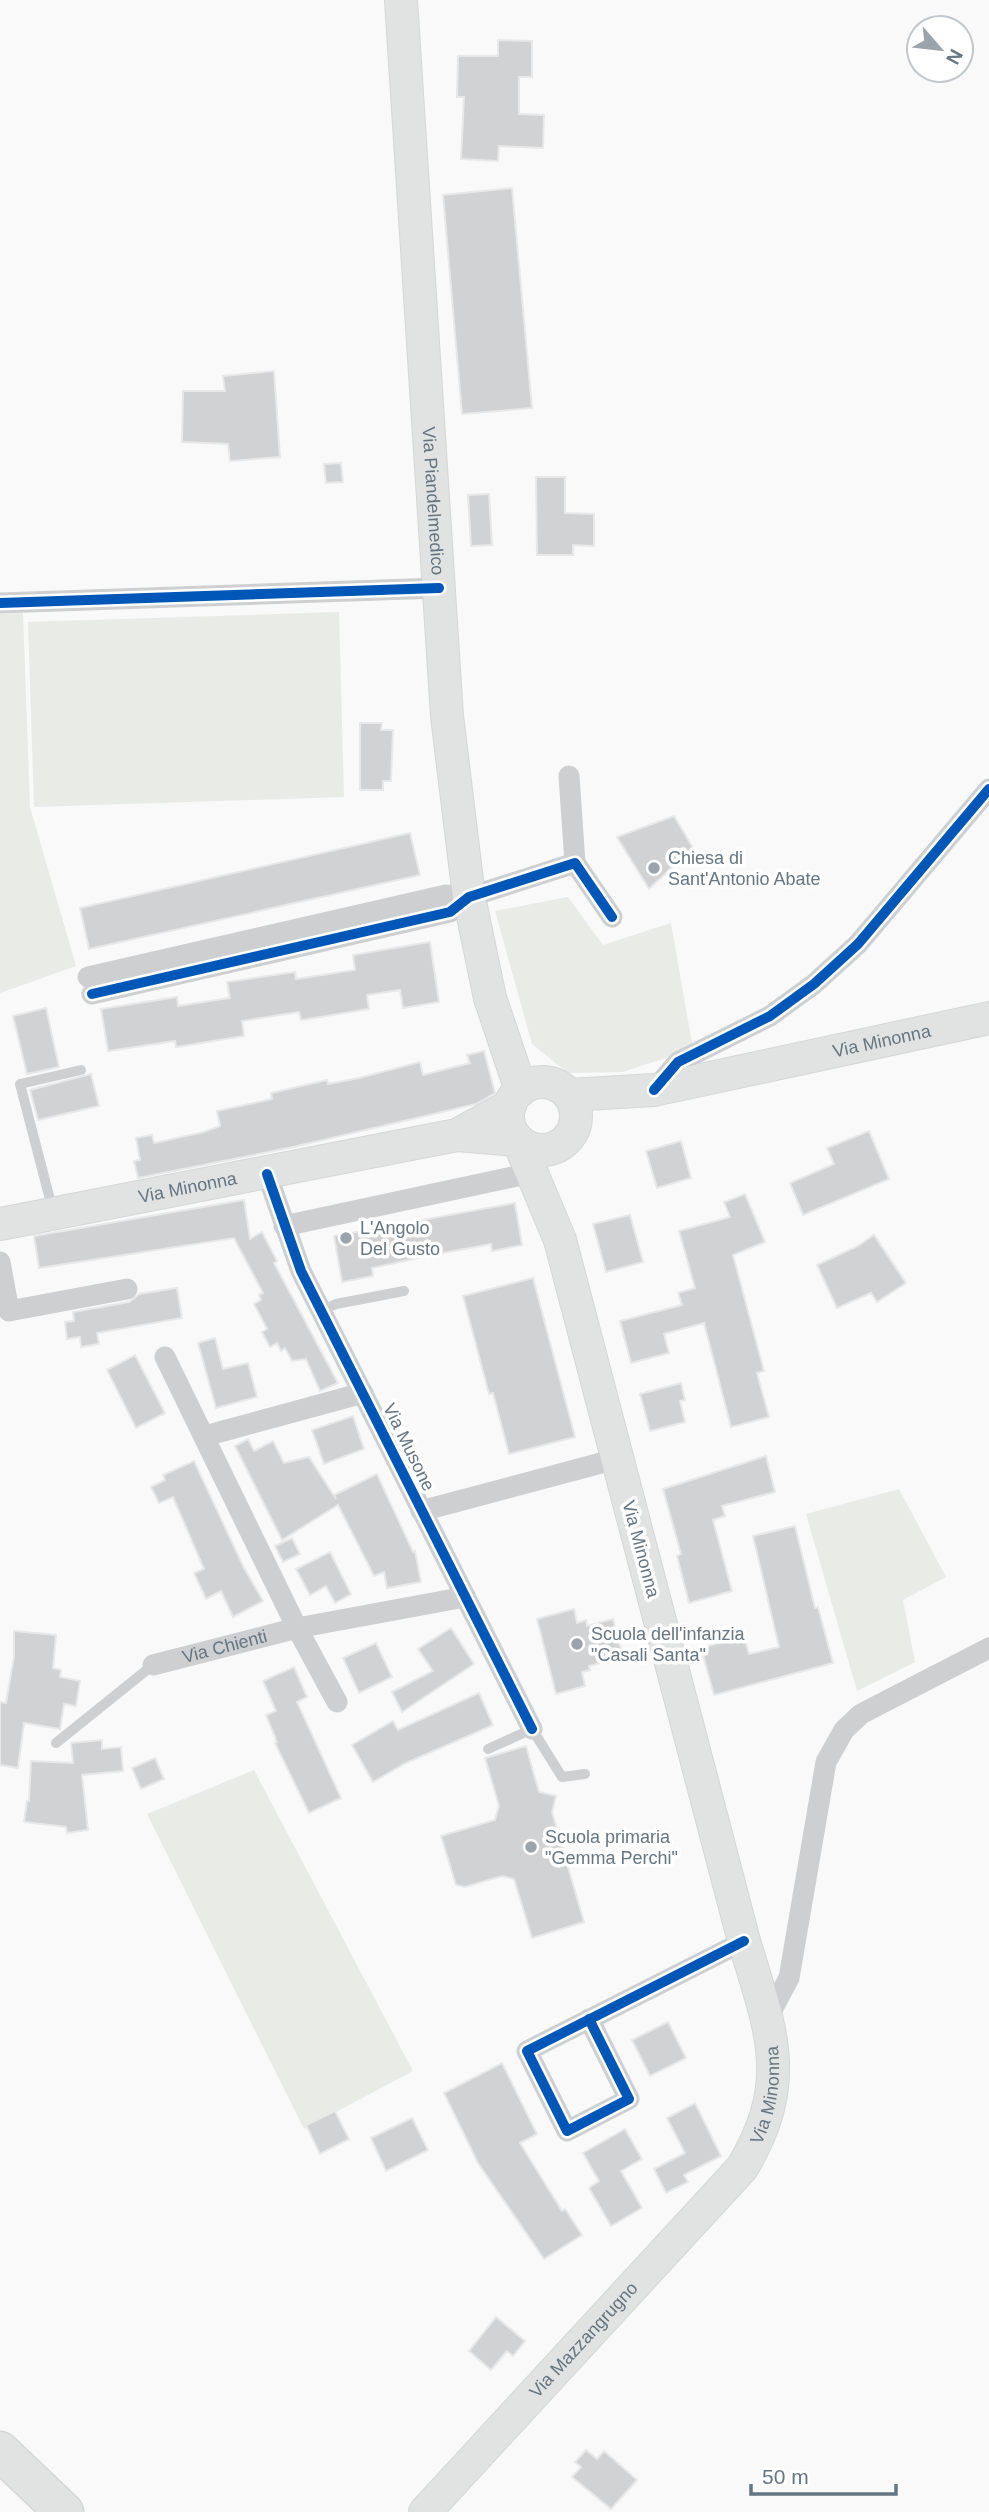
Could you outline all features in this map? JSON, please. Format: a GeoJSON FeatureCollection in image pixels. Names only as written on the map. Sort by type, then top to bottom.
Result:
{"type":"FeatureCollection","features":[{"type":"Feature","properties":{"kind":"highway"},"geometry":{"type":"LineString","coordinates":[[0,2451],[64,2512]]}},
{"type":"Feature","properties":{"kind":"main road","name":"Via Piandelmedico"},"geometry":{"type":"LineString","coordinates":[[401,0],[447,716],[469,897],[490,998],[519,1048],[537,1094]]}},
{"type":"Feature","properties":{"kind":"main road","name":"Via Minonna"},"geometry":{"type":"LineString","coordinates":[[0,1224],[457,1135],[537,1094],[654,1090],[989,1018]]}},
{"type":"Feature","properties":{"kind":"main road","name":"Via Minonna"},"geometry":{"type":"LineString","coordinates":[[457,1135],[518,1140],[542,1150],[654,1090]]}},
{"type":"Feature","properties":{"kind":"main road","name":"Via Minonna"},"geometry":{"type":"LineString","coordinates":[[537,1094],[576,1116],[555,1183],[560,1240]]}},
{"type":"Feature","properties":{"kind":"main road","name":"Via Minonna"},"geometry":{"type":"LineString","coordinates":[[537,1094],[510,1124],[560,1240],[744,1941],[768,2019],[775,2067],[772,2102],[760,2138],[742,2168]]}},
{"type":"Feature","properties":{"kind":"main road","name":"Via Mazzangrugno"},"geometry":{"type":"LineString","coordinates":[[425,2512],[742,2168]]}},
{"type":"Feature","properties":{"kind":"street"},"geometry":{"type":"LineString","coordinates":[[0,603],[439,588]]}},
{"type":"Feature","properties":{"kind":"street"},"geometry":{"type":"LineString","coordinates":[[569,776],[575,863],[612,916]]}},
{"type":"Feature","properties":{"kind":"street"},"geometry":{"type":"LineString","coordinates":[[654,1090],[678,1062],[770,1016],[814,985],[858,944],[989,789]]}},
{"type":"Feature","properties":{"kind":"street"},"geometry":{"type":"LineString","coordinates":[[90,985],[446,895],[469,897],[575,863]]}},
{"type":"Feature","properties":{"kind":"street"},"geometry":{"type":"LineString","coordinates":[[284,1226],[531,1173]]}},
{"type":"Feature","properties":{"kind":"street","name":"Via Musone"},"geometry":{"type":"LineString","coordinates":[[267,1174],[301,1271],[532,1729]]}},
{"type":"Feature","properties":{"kind":"street"},"geometry":{"type":"LineString","coordinates":[[0,1262],[9,1311],[127,1289]]}},
{"type":"Feature","properties":{"kind":"street"},"geometry":{"type":"LineString","coordinates":[[166,1357],[297,1628],[337,1702]]}},
{"type":"Feature","properties":{"kind":"street"},"geometry":{"type":"LineString","coordinates":[[205,1436],[363,1393]]}},
{"type":"Feature","properties":{"kind":"street"},"geometry":{"type":"LineString","coordinates":[[421,1511],[616,1459]]}},
{"type":"Feature","properties":{"kind":"street","name":"Via Chienti"},"geometry":{"type":"LineString","coordinates":[[153,1665],[297,1628],[465,1597]]}},
{"type":"Feature","properties":{"kind":"street"},"geometry":{"type":"LineString","coordinates":[[768,2019],[789,1978],[826,1762],[844,1730],[861,1714],[989,1648]]}},
{"type":"Feature","properties":{"kind":"street"},"geometry":{"type":"LineString","coordinates":[[589,2019],[629,2099],[567,2131],[527,2051],[589,2019],[744,1941]]}},
{"type":"Feature","properties":{"kind":"lane"},"geometry":{"type":"LineString","coordinates":[[53,1214],[20,1084],[80,1070]]}},
{"type":"Feature","properties":{"kind":"lane"},"geometry":{"type":"LineString","coordinates":[[321,1311],[336,1304],[404,1291]]}},
{"type":"Feature","properties":{"kind":"lane"},"geometry":{"type":"LineString","coordinates":[[56,1744],[153,1665]]}},
{"type":"Feature","properties":{"kind":"lane"},"geometry":{"type":"LineString","coordinates":[[488,1749],[532,1729],[562,1777],[585,1774]]}},
{"type":"Feature","properties":{"kind":"shaded area"},"geometry":{"type":"Polygon","coordinates":[[[339,612],[344,797],[34,807],[28,622],[339,612]]]}},
{"type":"Feature","properties":{"kind":"shaded area"},"geometry":{"type":"Polygon","coordinates":[[[23,613],[30,807],[76,966],[0,993],[0,614],[23,613]]]}},
{"type":"Feature","properties":{"kind":"shaded area"},"geometry":{"type":"Polygon","coordinates":[[[568,897],[603,945],[671,923],[693,1049],[623,1072],[568,1073],[532,1044],[495,911],[568,897]]]}},
{"type":"Feature","properties":{"kind":"shaded area"},"geometry":{"type":"Polygon","coordinates":[[[899,1489],[946,1577],[903,1600],[915,1662],[857,1691],[806,1514],[899,1489]]]}},
{"type":"Feature","properties":{"kind":"shaded area"},"geometry":{"type":"Polygon","coordinates":[[[254,1770],[413,2071],[304,2129],[147,1814],[254,1770]]]}},
{"type":"Feature","properties":{"kind":"building"},"geometry":{"type":"Polygon","coordinates":[[[498,40],[532,41],[532,77],[519,77],[519,114],[544,115],[543,148],[499,146],[498,161],[461,159],[464,97],[457,97],[458,56],[498,56],[498,40]]]}},
{"type":"Feature","properties":{"kind":"building"},"geometry":{"type":"Polygon","coordinates":[[[512,188],[532,408],[462,414],[443,195],[512,188]]]}},
{"type":"Feature","properties":{"kind":"building"},"geometry":{"type":"Polygon","coordinates":[[[274,371],[280,457],[230,461],[228,444],[182,442],[183,391],[225,391],[223,376],[274,371]]]}},
{"type":"Feature","properties":{"kind":"building"},"geometry":{"type":"Polygon","coordinates":[[[341,463],[343,482],[326,483],[324,464],[341,463]]]}},
{"type":"Feature","properties":{"kind":"building"},"geometry":{"type":"Polygon","coordinates":[[[536,477],[565,477],[565,513],[594,514],[594,546],[573,545],[573,555],[537,555],[536,477]]]}},
{"type":"Feature","properties":{"kind":"building"},"geometry":{"type":"Polygon","coordinates":[[[489,494],[492,545],[471,546],[468,495],[489,494]]]}},
{"type":"Feature","properties":{"kind":"building"},"geometry":{"type":"Polygon","coordinates":[[[360,723],[382,723],[381,730],[393,730],[391,781],[383,781],[383,790],[360,790],[360,723]]]}},
{"type":"Feature","properties":{"kind":"building","name":"Chiesa di Sant'Antonio Abate"},"geometry":{"type":"Polygon","coordinates":[[[674,816],[693,848],[649,889],[617,837],[674,816]]]}},
{"type":"Feature","properties":{"kind":"building"},"geometry":{"type":"Polygon","coordinates":[[[410,833],[420,875],[89,949],[80,908],[410,833]]]}},
{"type":"Feature","properties":{"kind":"building"},"geometry":{"type":"Polygon","coordinates":[[[430,942],[439,1002],[403,1008],[400,990],[367,995],[369,1009],[301,1020],[299,1012],[242,1021],[244,1036],[176,1047],[175,1041],[108,1051],[101,1009],[177,997],[178,1006],[230,998],[227,982],[295,972],[296,979],[355,970],[353,955],[430,942]]]}},
{"type":"Feature","properties":{"kind":"building"},"geometry":{"type":"Polygon","coordinates":[[[46,1008],[59,1067],[27,1074],[13,1016],[46,1008]]]}},
{"type":"Feature","properties":{"kind":"building"},"geometry":{"type":"Polygon","coordinates":[[[484,1051],[495,1093],[476,1104],[293,1147],[138,1178],[134,1161],[140,1160],[136,1138],[152,1135],[154,1143],[204,1132],[220,1126],[217,1111],[272,1099],[271,1093],[327,1080],[328,1084],[359,1078],[420,1062],[423,1075],[470,1063],[467,1055],[484,1051]]]}},
{"type":"Feature","properties":{"kind":"building"},"geometry":{"type":"Polygon","coordinates":[[[91,1074],[99,1106],[38,1120],[30,1090],[91,1074]]]}},
{"type":"Feature","properties":{"kind":"building"},"geometry":{"type":"Polygon","coordinates":[[[869,1131],[889,1179],[803,1215],[790,1183],[834,1164],[827,1148],[869,1131]]]}},
{"type":"Feature","properties":{"kind":"building"},"geometry":{"type":"Polygon","coordinates":[[[681,1141],[691,1178],[657,1188],[646,1151],[681,1141]]]}},
{"type":"Feature","properties":{"kind":"building"},"geometry":{"type":"Polygon","coordinates":[[[745,1194],[765,1242],[733,1255],[764,1371],[757,1373],[769,1417],[731,1427],[704,1323],[664,1334],[669,1353],[631,1363],[620,1321],[682,1305],[678,1293],[695,1288],[679,1231],[730,1217],[724,1202],[745,1194]]]}},
{"type":"Feature","properties":{"kind":"building"},"geometry":{"type":"Polygon","coordinates":[[[244,1200],[250,1239],[262,1232],[277,1261],[274,1263],[338,1383],[320,1391],[306,1359],[292,1361],[285,1348],[281,1351],[277,1343],[270,1347],[262,1332],[267,1329],[254,1304],[261,1300],[259,1295],[263,1293],[234,1238],[39,1268],[34,1236],[244,1200]]]}},
{"type":"Feature","properties":{"kind":"building"},"geometry":{"type":"Polygon","coordinates":[[[515,1203],[522,1245],[492,1251],[491,1244],[432,1255],[372,1268],[373,1276],[342,1282],[334,1236],[515,1203]]]}},
{"type":"Feature","properties":{"kind":"building"},"geometry":{"type":"Polygon","coordinates":[[[630,1215],[643,1262],[606,1272],[593,1224],[630,1215]]]}},
{"type":"Feature","properties":{"kind":"building"},"geometry":{"type":"Polygon","coordinates":[[[874,1235],[906,1283],[877,1302],[871,1293],[837,1308],[817,1265],[858,1246],[874,1235]]]}},
{"type":"Feature","properties":{"kind":"building"},"geometry":{"type":"Polygon","coordinates":[[[533,1278],[575,1437],[509,1454],[493,1393],[489,1394],[463,1296],[533,1278]]]}},
{"type":"Feature","properties":{"kind":"building"},"geometry":{"type":"Polygon","coordinates":[[[177,1288],[182,1318],[97,1333],[99,1344],[81,1347],[80,1337],[67,1339],[65,1322],[74,1321],[73,1312],[129,1302],[139,1294],[177,1288]]]}},
{"type":"Feature","properties":{"kind":"building"},"geometry":{"type":"Polygon","coordinates":[[[215,1338],[223,1369],[248,1363],[257,1397],[216,1408],[198,1343],[215,1338]]]}},
{"type":"Feature","properties":{"kind":"building"},"geometry":{"type":"Polygon","coordinates":[[[135,1355],[165,1413],[136,1428],[107,1370],[135,1355]]]}},
{"type":"Feature","properties":{"kind":"building"},"geometry":{"type":"Polygon","coordinates":[[[681,1383],[685,1400],[680,1401],[685,1422],[650,1431],[640,1394],[681,1383]]]}},
{"type":"Feature","properties":{"kind":"building"},"geometry":{"type":"Polygon","coordinates":[[[353,1416],[364,1449],[324,1464],[312,1430],[353,1416]]]}},
{"type":"Feature","properties":{"kind":"building"},"geometry":{"type":"Polygon","coordinates":[[[248,1439],[254,1451],[273,1441],[284,1463],[309,1457],[336,1499],[334,1495],[377,1474],[413,1552],[415,1551],[421,1582],[387,1588],[384,1572],[374,1576],[338,1505],[282,1540],[235,1446],[248,1439]]]}},
{"type":"Feature","properties":{"kind":"building"},"geometry":{"type":"Polygon","coordinates":[[[766,1456],[775,1492],[722,1506],[725,1516],[713,1520],[732,1591],[689,1603],[677,1556],[681,1554],[663,1489],[766,1456]]]}},
{"type":"Feature","properties":{"kind":"building"},"geometry":{"type":"Polygon","coordinates":[[[194,1461],[244,1568],[263,1601],[233,1617],[221,1591],[206,1599],[194,1573],[204,1569],[173,1497],[159,1503],[151,1487],[165,1480],[163,1475],[194,1461]]]}},
{"type":"Feature","properties":{"kind":"building"},"geometry":{"type":"Polygon","coordinates":[[[795,1526],[815,1608],[818,1607],[833,1663],[714,1695],[701,1648],[744,1636],[749,1654],[779,1647],[753,1536],[795,1526]]]}},
{"type":"Feature","properties":{"kind":"building"},"geometry":{"type":"Polygon","coordinates":[[[292,1538],[300,1554],[283,1562],[275,1546],[292,1538]]]}},
{"type":"Feature","properties":{"kind":"building"},"geometry":{"type":"Polygon","coordinates":[[[330,1552],[351,1594],[335,1603],[326,1586],[310,1595],[296,1569],[330,1552]]]}},
{"type":"Feature","properties":{"kind":"building"},"geometry":{"type":"Polygon","coordinates":[[[574,1609],[577,1623],[586,1620],[587,1626],[613,1619],[623,1657],[589,1666],[590,1670],[582,1672],[585,1686],[556,1694],[537,1619],[574,1609]]]}},
{"type":"Feature","properties":{"kind":"building"},"geometry":{"type":"Polygon","coordinates":[[[451,1628],[474,1664],[402,1712],[392,1692],[433,1671],[418,1649],[451,1628]]]}},
{"type":"Feature","properties":{"kind":"building"},"geometry":{"type":"Polygon","coordinates":[[[14,1631],[56,1635],[53,1668],[61,1670],[60,1677],[80,1681],[76,1706],[64,1704],[60,1729],[24,1723],[18,1768],[0,1765],[0,1702],[6,1703],[14,1656],[14,1631]]]}},
{"type":"Feature","properties":{"kind":"building"},"geometry":{"type":"Polygon","coordinates":[[[376,1643],[392,1677],[359,1693],[343,1658],[376,1643]]]}},
{"type":"Feature","properties":{"kind":"building"},"geometry":{"type":"Polygon","coordinates":[[[294,1667],[307,1697],[297,1702],[341,1798],[309,1813],[275,1743],[277,1742],[266,1715],[276,1711],[263,1681],[294,1667]]]}},
{"type":"Feature","properties":{"kind":"building"},"geometry":{"type":"Polygon","coordinates":[[[479,1693],[493,1725],[406,1763],[373,1782],[352,1745],[393,1721],[398,1730],[479,1693]]]}},
{"type":"Feature","properties":{"kind":"building"},"geometry":{"type":"Polygon","coordinates":[[[102,1740],[102,1749],[121,1747],[123,1771],[82,1775],[88,1830],[67,1833],[66,1827],[24,1822],[29,1801],[31,1761],[73,1763],[71,1743],[102,1740]]]}},
{"type":"Feature","properties":{"kind":"building"},"geometry":{"type":"Polygon","coordinates":[[[526,1746],[539,1792],[556,1796],[552,1812],[584,1922],[532,1938],[514,1879],[502,1876],[465,1887],[456,1885],[441,1836],[495,1820],[499,1806],[485,1758],[526,1746]]]}},
{"type":"Feature","properties":{"kind":"building"},"geometry":{"type":"Polygon","coordinates":[[[155,1758],[164,1779],[141,1789],[132,1768],[155,1758]]]}},
{"type":"Feature","properties":{"kind":"building"},"geometry":{"type":"Polygon","coordinates":[[[668,2022],[686,2058],[650,2076],[632,2040],[668,2022]]]}},
{"type":"Feature","properties":{"kind":"building"},"geometry":{"type":"Polygon","coordinates":[[[502,2063],[537,2134],[520,2143],[562,2211],[565,2209],[582,2235],[544,2259],[478,2163],[444,2093],[502,2063]]]}},
{"type":"Feature","properties":{"kind":"building"},"geometry":{"type":"Polygon","coordinates":[[[695,2103],[721,2156],[684,2175],[688,2182],[666,2193],[654,2169],[685,2153],[667,2118],[695,2103]]]}},
{"type":"Feature","properties":{"kind":"building"},"geometry":{"type":"Polygon","coordinates":[[[335,2111],[349,2139],[320,2154],[306,2125],[335,2111]]]}},
{"type":"Feature","properties":{"kind":"building"},"geometry":{"type":"Polygon","coordinates":[[[412,2118],[428,2150],[386,2171],[371,2138],[412,2118]]]}},
{"type":"Feature","properties":{"kind":"building"},"geometry":{"type":"Polygon","coordinates":[[[625,2129],[642,2159],[621,2171],[642,2208],[611,2226],[589,2188],[599,2181],[583,2153],[625,2129]]]}},
{"type":"Feature","properties":{"kind":"building"},"geometry":{"type":"Polygon","coordinates":[[[496,2317],[525,2341],[513,2356],[507,2351],[491,2370],[469,2351],[496,2317]]]}},
{"type":"Feature","properties":{"kind":"building"},"geometry":{"type":"Polygon","coordinates":[[[586,2450],[597,2459],[604,2451],[637,2480],[611,2509],[572,2477],[581,2467],[575,2462],[586,2450]]]}},
{"type":"Feature","properties":{"kind":"cycle path"},"geometry":{"type":"LineString","coordinates":[[0,603],[439,588]]}},
{"type":"Feature","properties":{"kind":"cycle path"},"geometry":{"type":"LineString","coordinates":[[654,1090],[678,1062],[770,1016],[814,984],[858,944],[989,789]]}},
{"type":"Feature","properties":{"kind":"cycle path"},"geometry":{"type":"LineString","coordinates":[[92,994],[450,912],[469,897],[575,863],[612,917]]}},
{"type":"Feature","properties":{"kind":"cycle path"},"geometry":{"type":"LineString","coordinates":[[267,1174],[301,1271],[532,1729]]}},
{"type":"Feature","properties":{"kind":"cycle path"},"geometry":{"type":"LineString","coordinates":[[589,2019],[629,2099],[567,2131],[527,2051],[744,1941]]}},
{"type":"Feature","properties":{"kind":"place","name":"Chiesa di Sant'Antonio Abate"},"geometry":{"type":"Point","coordinates":[654,868]}},
{"type":"Feature","properties":{"kind":"place","name":"L'Angolo Del Gusto"},"geometry":{"type":"Point","coordinates":[346,1238]}},
{"type":"Feature","properties":{"kind":"place","name":"Scuola dell'infanzia \"Casali Santa\""},"geometry":{"type":"Point","coordinates":[577,1644]}},
{"type":"Feature","properties":{"kind":"place","name":"Scuola primaria \"Gemma Perchi\""},"geometry":{"type":"Point","coordinates":[531,1847]}}]}
